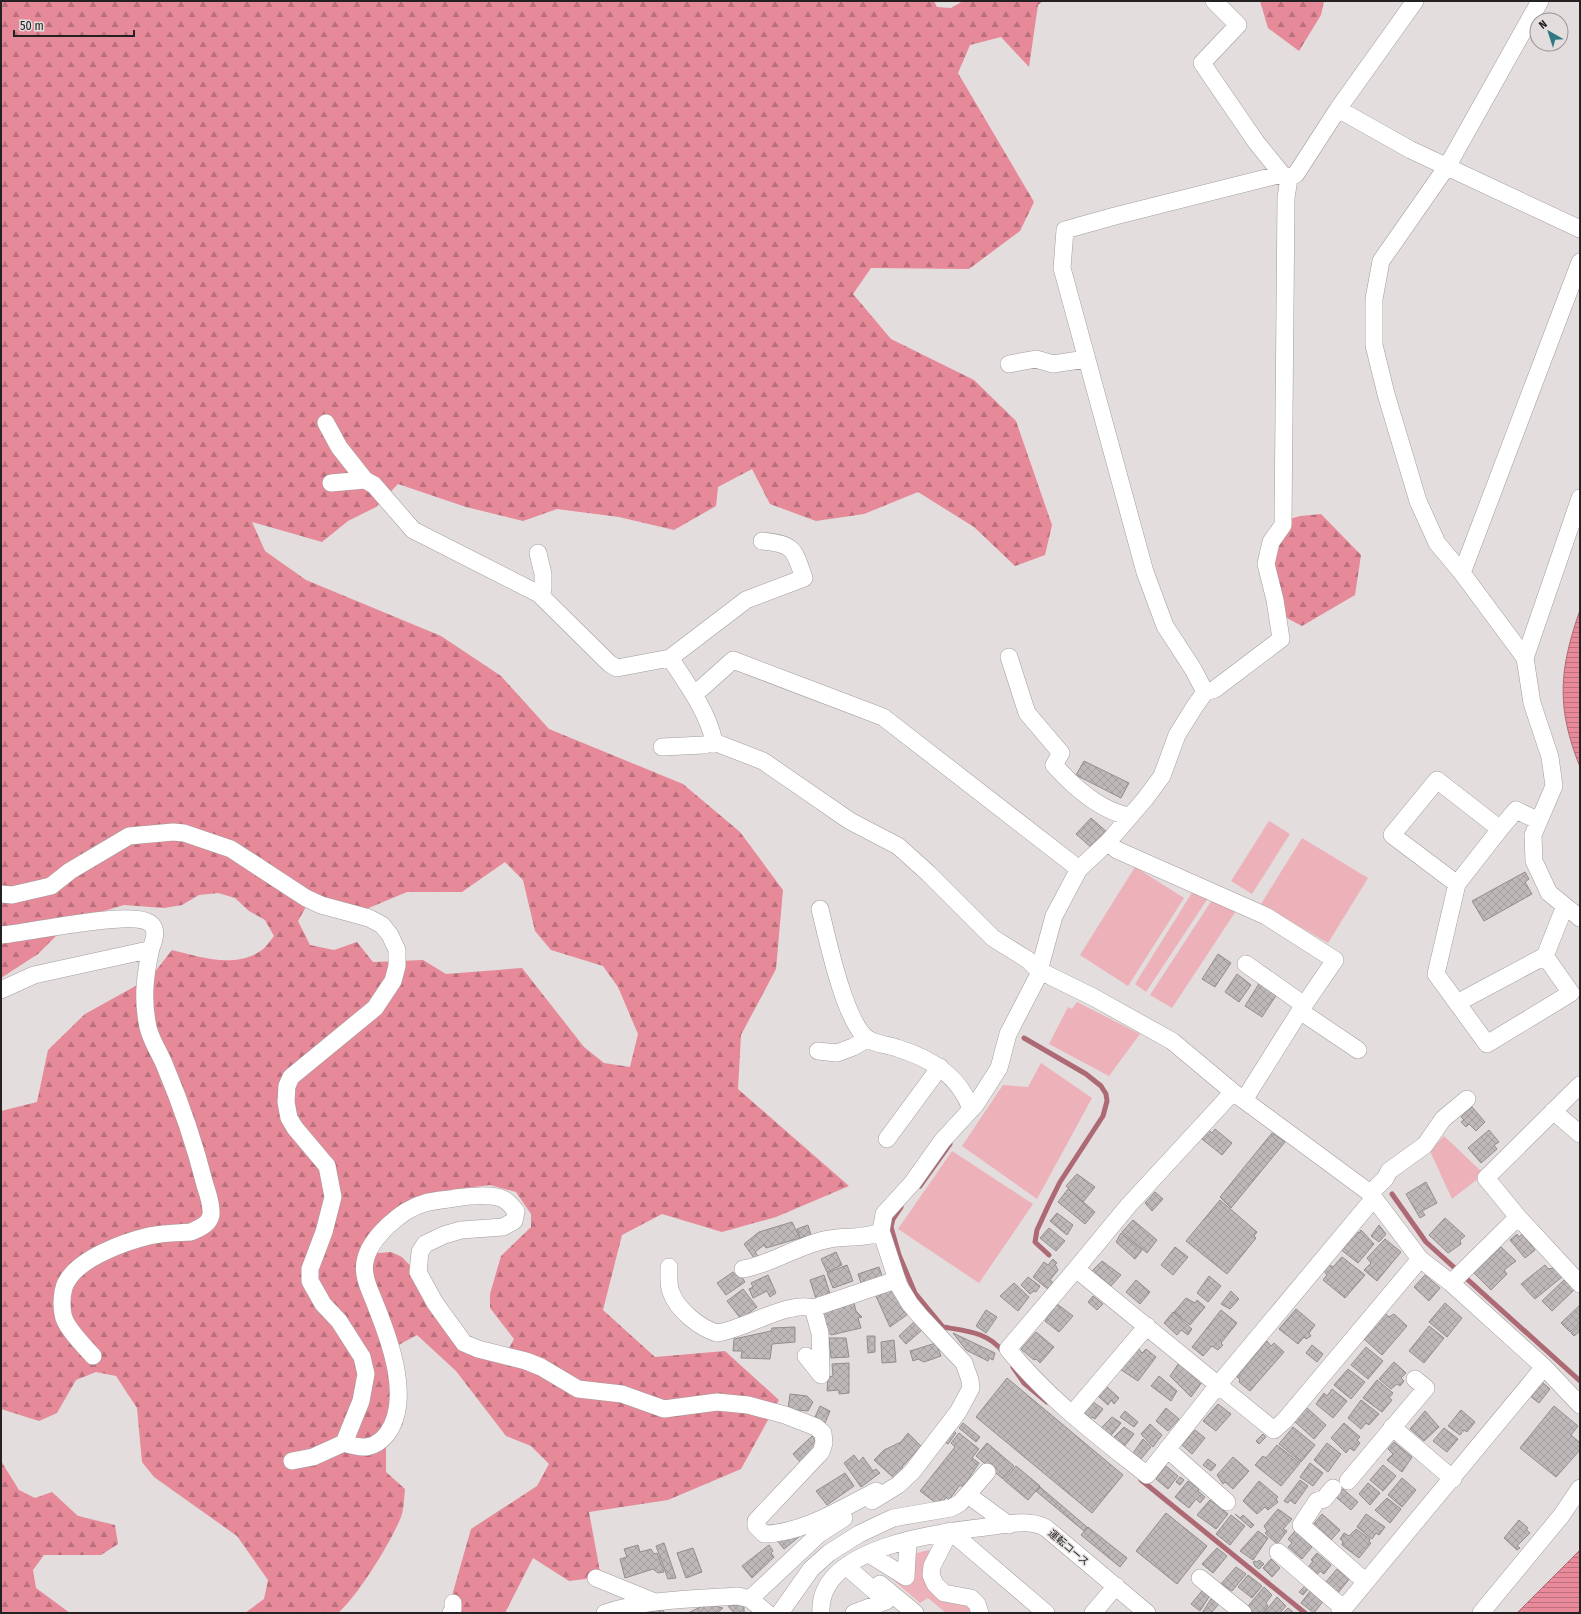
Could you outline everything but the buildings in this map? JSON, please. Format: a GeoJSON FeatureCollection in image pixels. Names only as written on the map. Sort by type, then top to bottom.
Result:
{"type":"FeatureCollection","features":[{"type":"Feature","properties":{"kind":"street"},"geometry":{"type":"LineString","coordinates":[[750,1599],[819,1534],[898,1485],[912,1472],[958,1412],[971,1388],[969,1375],[964,1363],[910,1304],[896,1280],[881,1231],[884,1214],[913,1182],[942,1140],[971,1109],[999,1068],[1008,1034],[1037,978],[1054,916],[1079,869],[1108,842],[1128,816],[1145,799],[1162,776],[1177,735],[1205,692],[1215,689],[1281,639],[1275,600],[1266,564],[1271,542],[1283,525],[1286,176],[1256,142],[1202,63],[1238,25],[1214,1]]}},
{"type":"Feature","properties":{"kind":"street"},"geometry":{"type":"LineString","coordinates":[[1205,692],[1193,669],[1165,626],[1145,572],[1062,268],[1065,230],[1296,174],[1338,109],[1414,1]]}},
{"type":"Feature","properties":{"kind":"street"},"geometry":{"type":"LineString","coordinates":[[1538,2],[1448,165],[1381,261],[1374,299],[1374,345],[1386,394],[1418,500],[1437,542],[1525,658],[1532,703],[1550,757],[1554,786],[1533,834],[1534,861],[1549,894],[1580,918]]}},
{"type":"Feature","properties":{"kind":"street"},"geometry":{"type":"LineString","coordinates":[[1338,109],[1411,150],[1578,223]]}},
{"type":"Feature","properties":{"kind":"street"},"geometry":{"type":"LineString","coordinates":[[1462,573],[1580,262]]}},
{"type":"Feature","properties":{"kind":"street"},"geometry":{"type":"LineString","coordinates":[[1010,364],[1036,359],[1058,364],[1086,359]]}},
{"type":"Feature","properties":{"kind":"street"},"geometry":{"type":"LineString","coordinates":[[326,423],[339,447],[365,480],[374,485],[413,530],[539,594],[610,664],[617,668],[670,658],[746,600],[804,578],[791,548],[774,542],[762,542]]}},
{"type":"Feature","properties":{"kind":"street"},"geometry":{"type":"LineString","coordinates":[[331,483],[365,480]]}},
{"type":"Feature","properties":{"kind":"street"},"geometry":{"type":"LineString","coordinates":[[1525,658],[1580,498]]}},
{"type":"Feature","properties":{"kind":"street"},"geometry":{"type":"LineString","coordinates":[[538,553],[543,574],[543,589],[539,594]]}},
{"type":"Feature","properties":{"kind":"street"},"geometry":{"type":"LineString","coordinates":[[1009,657],[1027,713],[1061,753],[1054,765],[1068,780],[1092,799],[1108,809],[1128,816]]}},
{"type":"Feature","properties":{"kind":"street"},"geometry":{"type":"LineString","coordinates":[[670,658],[694,695],[713,732],[714,742]]}},
{"type":"Feature","properties":{"kind":"street"},"geometry":{"type":"LineString","coordinates":[[694,695],[733,660],[883,717],[1079,869]]}},
{"type":"Feature","properties":{"kind":"street"},"geometry":{"type":"LineString","coordinates":[[662,747],[704,745],[714,742],[764,761],[850,821],[898,846],[993,938],[1028,960],[1038,970],[1093,997],[1172,1041],[1239,1096],[1372,1196],[1420,1260],[1460,1274],[1544,1367],[1580,1404]]}},
{"type":"Feature","properties":{"kind":"street"},"geometry":{"type":"LineString","coordinates":[[1457,884],[1392,835],[1436,780],[1500,829]]}},
{"type":"Feature","properties":{"kind":"street"},"geometry":{"type":"LineString","coordinates":[[1539,821],[1516,810],[1457,884],[1436,974],[1487,1044],[1571,993],[1545,956]]}},
{"type":"Feature","properties":{"kind":"street"},"geometry":{"type":"LineString","coordinates":[[1,894],[12,895],[51,886],[70,871],[129,836],[184,833],[231,850],[306,898],[321,905],[369,918],[382,925],[390,935],[397,950],[397,966],[393,981],[386,994],[375,1008],[291,1077],[287,1086],[286,1102],[289,1118],[295,1128],[327,1166],[333,1197],[324,1232],[310,1268],[310,1281],[323,1304],[339,1321],[362,1357],[366,1374],[361,1401],[344,1443]]}},
{"type":"Feature","properties":{"kind":"street"},"geometry":{"type":"LineString","coordinates":[[1108,842],[1117,850],[1266,916],[1335,960],[1239,1096],[1128,1206],[1008,1349],[1028,1374],[1072,1414],[1147,1474],[1372,1196],[1389,1171],[1425,1145],[1443,1119],[1468,1099]]}},
{"type":"Feature","properties":{"kind":"street"},"geometry":{"type":"LineString","coordinates":[[1457,1003],[1545,956],[1565,906]]}},
{"type":"Feature","properties":{"kind":"street"},"geometry":{"type":"LineString","coordinates":[[820,909],[842,992],[851,1018],[867,1039],[926,1058],[948,1073],[957,1083],[968,1100],[971,1109]]}},
{"type":"Feature","properties":{"kind":"street"},"geometry":{"type":"LineString","coordinates":[[1,936],[88,922],[138,920],[153,926],[155,932],[145,974],[144,990],[148,1028],[170,1078],[199,1163],[209,1199],[211,1215],[207,1223],[191,1232],[149,1236],[129,1242],[93,1258],[71,1275],[65,1282],[62,1315],[69,1327],[93,1356]]}},
{"type":"Feature","properties":{"kind":"street"},"geometry":{"type":"LineString","coordinates":[[1,990],[34,975],[151,948]]}},
{"type":"Feature","properties":{"kind":"street"},"geometry":{"type":"LineString","coordinates":[[1246,964],[1358,1050]]}},
{"type":"Feature","properties":{"kind":"street"},"geometry":{"type":"LineString","coordinates":[[818,1051],[837,1053],[853,1047],[867,1039]]}},
{"type":"Feature","properties":{"kind":"street"},"geometry":{"type":"LineString","coordinates":[[887,1139],[940,1068]]}},
{"type":"Feature","properties":{"kind":"street"},"geometry":{"type":"LineString","coordinates":[[1580,1085],[1486,1178],[1518,1217],[1580,1284]]}},
{"type":"Feature","properties":{"kind":"street"},"geometry":{"type":"LineString","coordinates":[[1554,1111],[1580,1134]]}},
{"type":"Feature","properties":{"kind":"street"},"geometry":{"type":"LineString","coordinates":[[292,1461],[313,1457],[344,1443],[360,1448],[372,1446],[384,1437],[390,1430],[398,1407],[396,1371],[388,1337],[365,1276],[365,1263],[368,1250],[377,1237],[404,1214],[424,1203],[470,1195],[502,1198],[510,1204],[516,1212],[514,1220],[503,1227],[461,1230],[444,1235],[425,1244],[420,1252],[418,1261],[418,1272],[435,1303],[464,1343],[478,1349],[526,1361],[541,1367],[578,1389],[622,1394],[664,1409],[717,1402],[748,1405],[785,1415],[816,1426],[823,1433],[824,1442],[822,1452],[756,1521],[756,1526],[764,1534],[779,1534],[824,1517],[876,1491],[882,1495]]}},
{"type":"Feature","properties":{"kind":"street"},"geometry":{"type":"LineString","coordinates":[[1460,1274],[1518,1217]]}},
{"type":"Feature","properties":{"kind":"street"},"geometry":{"type":"LineString","coordinates":[[743,1269],[760,1266],[788,1252],[816,1242],[830,1239],[874,1235],[881,1231]]}},
{"type":"Feature","properties":{"kind":"street"},"geometry":{"type":"LineString","coordinates":[[1076,1268],[1274,1430],[1285,1420],[1420,1260]]}},
{"type":"Feature","properties":{"kind":"street"},"geometry":{"type":"LineString","coordinates":[[669,1267],[670,1291],[674,1298],[693,1319],[705,1328],[717,1334],[782,1311],[805,1306],[813,1308],[896,1280]]}},
{"type":"Feature","properties":{"kind":"street"},"geometry":{"type":"LineString","coordinates":[[806,1356],[821,1375],[820,1333],[813,1308]]}},
{"type":"Feature","properties":{"kind":"street"},"geometry":{"type":"LineString","coordinates":[[1072,1414],[1147,1326]]}},
{"type":"Feature","properties":{"kind":"street"},"geometry":{"type":"LineString","coordinates":[[1278,1552],[1342,1611],[1544,1367]]}},
{"type":"Feature","properties":{"kind":"street"},"geometry":{"type":"LineString","coordinates":[[1366,1582],[1301,1525],[1317,1501],[1324,1498],[1340,1484],[1426,1388],[1415,1379]]}},
{"type":"Feature","properties":{"kind":"street"},"geometry":{"type":"LineString","coordinates":[[1392,1427],[1453,1478]]}},
{"type":"Feature","properties":{"kind":"street"},"geometry":{"type":"LineString","coordinates":[[1167,1449],[1227,1502]]}},
{"type":"Feature","properties":{"kind":"street"},"geometry":{"type":"LineString","coordinates":[[780,1613],[811,1569],[829,1553],[859,1534],[893,1518],[940,1512],[951,1508],[960,1503],[968,1495],[987,1472]]}},
{"type":"Feature","properties":{"kind":"street"},"geometry":{"type":"LineString","coordinates":[[1481,1613],[1561,1516],[1580,1488]]}},
{"type":"Feature","properties":{"kind":"street"},"geometry":{"type":"LineString","coordinates":[[968,1495],[1009,1525]]}},
{"type":"Feature","properties":{"kind":"street","name":"運転コース"},"geometry":{"type":"LineString","coordinates":[[821,1613],[821,1605],[829,1584],[851,1565],[869,1554],[889,1545],[950,1531],[1032,1523],[1046,1528],[1148,1613]]}},
{"type":"Feature","properties":{"kind":"street"},"geometry":{"type":"LineString","coordinates":[[980,1613],[977,1604],[971,1598],[944,1593],[934,1584],[931,1575],[932,1566],[950,1531],[1034,1610]]}},
{"type":"Feature","properties":{"kind":"street"},"geometry":{"type":"LineString","coordinates":[[869,1554],[906,1577],[908,1540]]}},
{"type":"Feature","properties":{"kind":"street"},"geometry":{"type":"LineString","coordinates":[[851,1565],[886,1601],[854,1613]]}},
{"type":"Feature","properties":{"kind":"street"},"geometry":{"type":"LineString","coordinates":[[851,1565],[915,1613]]}},
{"type":"Feature","properties":{"kind":"street"},"geometry":{"type":"LineString","coordinates":[[596,1578],[657,1602]]}},
{"type":"Feature","properties":{"kind":"street"},"geometry":{"type":"LineString","coordinates":[[1200,1578],[1243,1613]]}},
{"type":"Feature","properties":{"kind":"street"},"geometry":{"type":"LineString","coordinates":[[1092,1613],[1116,1586]]}},
{"type":"Feature","properties":{"kind":"street"},"geometry":{"type":"LineString","coordinates":[[605,1613],[620,1608],[657,1602],[738,1596],[750,1599],[767,1613]]}},
{"type":"Feature","properties":{"kind":"shaded area"},"geometry":{"type":"Polygon","coordinates":[[[1580,610],[1580,767],[1567,726],[1563,688],[1564,670],[1568,651],[1580,610]]]}},
{"type":"Feature","properties":{"kind":"shaded area"},"geometry":{"type":"Polygon","coordinates":[[[1269,821],[1290,834],[1252,894],[1231,881],[1269,821]]]}},
{"type":"Feature","properties":{"kind":"shaded area"},"geometry":{"type":"Polygon","coordinates":[[[1302,838],[1368,878],[1328,943],[1261,904],[1302,838]]]}},
{"type":"Feature","properties":{"kind":"shaded area"},"geometry":{"type":"Polygon","coordinates":[[[1135,867],[1184,898],[1128,986],[1080,955],[1135,867]]]}},
{"type":"Feature","properties":{"kind":"shaded area"},"geometry":{"type":"Polygon","coordinates":[[[1193,891],[1208,898],[1146,992],[1135,984],[1193,891]]]}},
{"type":"Feature","properties":{"kind":"shaded area"},"geometry":{"type":"Polygon","coordinates":[[[1212,900],[1236,911],[1172,1008],[1150,995],[1212,900]]]}},
{"type":"Feature","properties":{"kind":"shaded area"},"geometry":{"type":"Polygon","coordinates":[[[1077,1002],[1140,1034],[1109,1076],[1049,1044],[1068,1007],[1072,1009],[1077,1002]]]}},
{"type":"Feature","properties":{"kind":"shaded area"},"geometry":{"type":"Polygon","coordinates":[[[1041,1063],[1092,1098],[1037,1199],[962,1146],[1003,1085],[1028,1087],[1041,1063]]]}},
{"type":"Feature","properties":{"kind":"shaded area"},"geometry":{"type":"Polygon","coordinates":[[[1444,1136],[1484,1174],[1452,1199],[1430,1151],[1444,1136]]]}},
{"type":"Feature","properties":{"kind":"shaded area"},"geometry":{"type":"Polygon","coordinates":[[[952,1151],[1033,1204],[979,1283],[898,1229],[952,1151]]]}},
{"type":"Feature","properties":{"kind":"shaded area"},"geometry":{"type":"Polygon","coordinates":[[[929,1550],[931,1552],[925,1564],[974,1613],[946,1613],[928,1598],[920,1603],[879,1568],[879,1566],[910,1585],[912,1583],[913,1554],[929,1550]]]}},
{"type":"Feature","properties":{"kind":"shaded area"},"geometry":{"type":"Polygon","coordinates":[[[1580,1550],[1580,1610],[1577,1613],[1517,1613],[1580,1550]]]}},
{"type":"Feature","properties":{"kind":"green space"},"geometry":{"type":"Polygon","coordinates":[[[1,1],[934,1],[937,7],[951,8],[963,1],[1043,1],[1038,5],[1029,67],[1001,37],[970,45],[958,73],[1034,202],[1020,231],[969,269],[871,268],[853,294],[891,339],[974,380],[1016,421],[1052,525],[1045,555],[1015,566],[974,527],[918,492],[864,514],[816,521],[770,504],[752,469],[718,487],[716,506],[674,530],[619,517],[557,509],[523,521],[466,507],[398,484],[376,507],[348,521],[322,542],[252,522],[265,551],[306,580],[441,636],[501,676],[549,729],[683,784],[740,832],[783,890],[776,969],[741,1035],[738,1089],[849,1186],[776,1217],[722,1232],[662,1214],[622,1235],[603,1310],[655,1357],[725,1351],[779,1400],[741,1469],[668,1500],[589,1512],[601,1577],[569,1581],[533,1558],[505,1613],[447,1613],[471,1529],[537,1486],[549,1464],[531,1446],[506,1436],[456,1371],[417,1335],[393,1348],[402,1399],[403,1424],[386,1446],[386,1472],[405,1489],[402,1514],[382,1554],[364,1582],[338,1613],[245,1613],[264,1599],[268,1580],[237,1536],[154,1477],[142,1462],[137,1408],[116,1376],[96,1372],[76,1380],[57,1413],[39,1421],[1,1409],[1,1111],[37,1102],[48,1050],[85,1014],[150,978],[172,950],[217,960],[240,959],[252,956],[262,950],[274,936],[265,920],[249,911],[235,898],[218,893],[199,895],[182,905],[164,908],[124,905],[84,917],[66,926],[38,954],[1,978],[1,1]],[[505,862],[462,892],[407,892],[364,910],[311,898],[298,921],[310,945],[334,950],[357,942],[373,962],[423,960],[446,974],[522,968],[584,1047],[604,1063],[630,1067],[638,1034],[618,987],[603,966],[551,950],[535,931],[523,880],[505,862]],[[490,1185],[435,1192],[397,1209],[371,1242],[378,1253],[391,1252],[402,1257],[417,1273],[433,1309],[484,1350],[508,1350],[514,1339],[490,1308],[490,1294],[501,1256],[531,1227],[531,1214],[516,1192],[490,1185]]]}},
{"type":"Feature","properties":{"kind":"green space"},"geometry":{"type":"Polygon","coordinates":[[[1260,1],[1324,1],[1321,15],[1299,51],[1268,28],[1260,1]]]}},
{"type":"Feature","properties":{"kind":"green space"},"geometry":{"type":"Polygon","coordinates":[[[1321,514],[1361,555],[1355,595],[1302,626],[1285,617],[1268,559],[1283,521],[1300,516],[1321,514]]]}},
{"type":"Feature","properties":{"kind":"green space"},"geometry":{"type":"Polygon","coordinates":[[[1,1461],[19,1490],[35,1498],[52,1492],[78,1516],[115,1525],[118,1544],[101,1555],[44,1555],[33,1570],[36,1588],[70,1613],[1,1613],[1,1461]]]}},
{"type":"Feature","properties":{"kind":"waterway"},"geometry":{"type":"LineString","coordinates":[[1024,1038],[1086,1074],[1101,1086],[1106,1094],[1107,1101],[1103,1116],[1060,1182],[1037,1230],[1035,1242],[1049,1255]]}},
{"type":"Feature","properties":{"kind":"waterway"},"geometry":{"type":"LineString","coordinates":[[920,1186],[950,1144]]}},
{"type":"Feature","properties":{"kind":"waterway"},"geometry":{"type":"LineString","coordinates":[[1392,1194],[1426,1242],[1580,1381]]}},
{"type":"Feature","properties":{"kind":"waterway"},"geometry":{"type":"LineString","coordinates":[[901,1207],[893,1219],[891,1227],[899,1255],[915,1293],[943,1327],[968,1331],[984,1337],[998,1346],[1004,1353]]}},
{"type":"Feature","properties":{"kind":"waterway"},"geometry":{"type":"LineString","coordinates":[[1013,1367],[1024,1383],[1047,1402]]}},
{"type":"Feature","properties":{"kind":"waterway"},"geometry":{"type":"LineString","coordinates":[[1141,1480],[1305,1613]]}}]}
